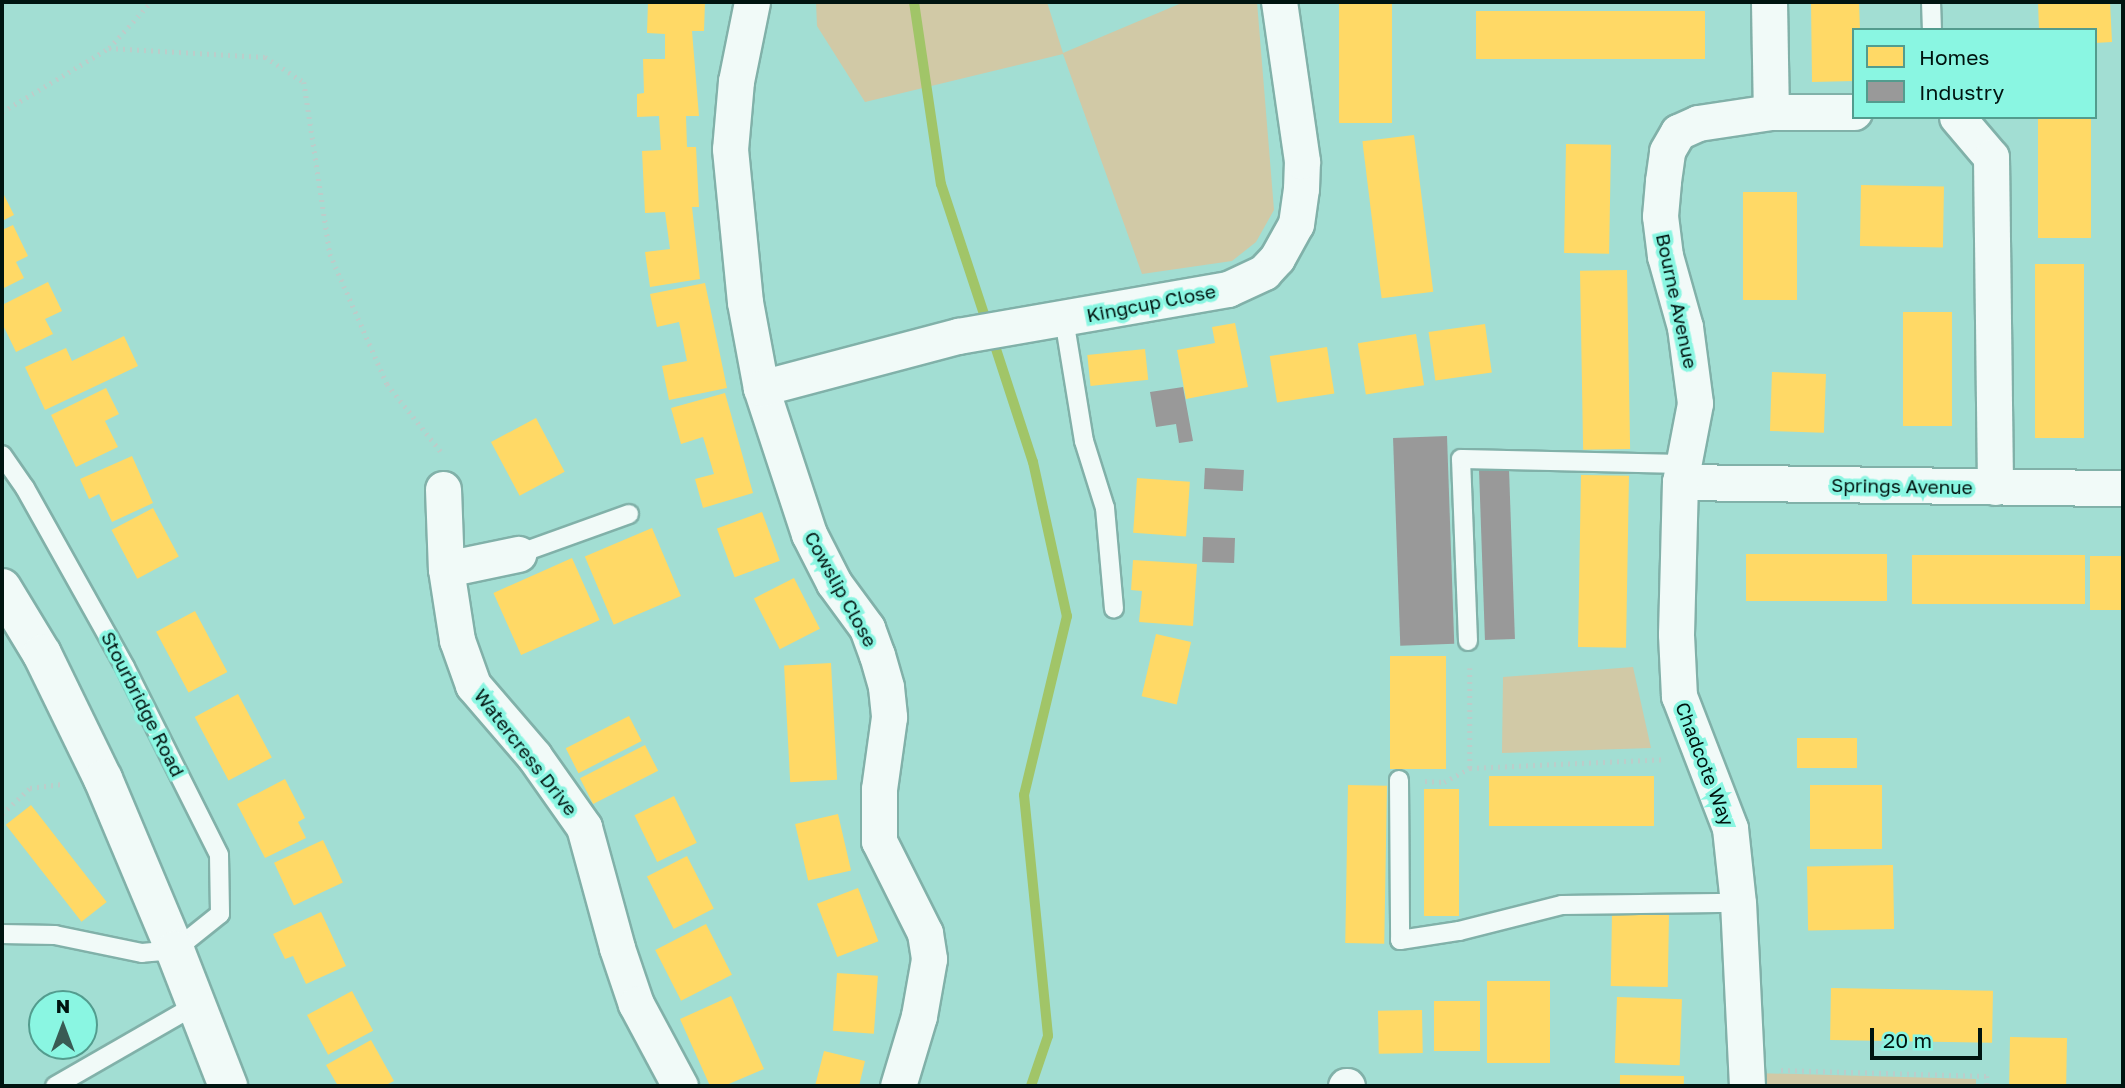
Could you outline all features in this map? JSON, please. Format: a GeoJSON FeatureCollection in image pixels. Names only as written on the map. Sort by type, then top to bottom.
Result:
{"type":"FeatureCollection","features":[{"type":"Feature","properties":{"kind":"main road"},"geometry":{"type":"LineString","coordinates":[[2,588],[42,654],[103,779],[175,950],[228,1086]]}},
{"type":"Feature","properties":{"kind":"street","name":"Cowslip Close"},"geometry":{"type":"LineString","coordinates":[[752,2],[736,81],[730,149],[745,302],[761,388],[809,534],[834,583],[867,628],[886,687],[889,717],[879,789],[879,841],[925,933],[929,960],[919,1016],[898,1086]]}},
{"type":"Feature","properties":{"kind":"street","name":"Kingcup Close"},"geometry":{"type":"LineString","coordinates":[[761,388],[1003,326],[1064,319],[1228,289],[1264,272],[1277,258],[1296,224],[1301,180],[1299,137],[1279,2]]}},
{"type":"Feature","properties":{"kind":"street"},"geometry":{"type":"LineString","coordinates":[[1769,2],[1771,113]]}},
{"type":"Feature","properties":{"kind":"street","name":"Bourne Avenue"},"geometry":{"type":"LineString","coordinates":[[1682,473],[1695,403],[1685,327],[1665,256],[1660,216],[1667,151],[1678,132],[1698,123],[1771,113],[1852,111]]}},
{"type":"Feature","properties":{"kind":"street"},"geometry":{"type":"LineString","coordinates":[[1959,119],[1991,157],[1995,487]]}},
{"type":"Feature","properties":{"kind":"street","name":"Springs Avenue"},"geometry":{"type":"LineString","coordinates":[[1682,473],[1995,487],[2123,488]]}},
{"type":"Feature","properties":{"kind":"street","name":"Chadcote Way"},"geometry":{"type":"LineString","coordinates":[[1682,473],[1676,634],[1679,696],[1688,726],[1705,758],[1730,828],[1738,903],[1746,1078]]}},
{"type":"Feature","properties":{"kind":"street","name":"Watercress Drive"},"geometry":{"type":"LineString","coordinates":[[443,489],[446,569],[457,640],[473,685],[534,756],[584,827],[617,948],[636,1004],[680,1086]]}},
{"type":"Feature","properties":{"kind":"street"},"geometry":{"type":"LineString","coordinates":[[446,569],[518,554]]}},
{"type":"Feature","properties":{"kind":"lane"},"geometry":{"type":"LineString","coordinates":[[1931,2],[1932,28]]}},
{"type":"Feature","properties":{"kind":"lane"},"geometry":{"type":"LineString","coordinates":[[1064,319],[1084,441],[1105,508],[1114,609]]}},
{"type":"Feature","properties":{"kind":"lane","name":"Stourbridge Road"},"geometry":{"type":"LineString","coordinates":[[2,455],[25,488],[125,667],[219,855],[220,914],[175,950]]}},
{"type":"Feature","properties":{"kind":"lane"},"geometry":{"type":"LineString","coordinates":[[1468,641],[1461,459],[1682,473]]}},
{"type":"Feature","properties":{"kind":"lane"},"geometry":{"type":"LineString","coordinates":[[518,554],[629,514]]}},
{"type":"Feature","properties":{"kind":"lane"},"geometry":{"type":"LineString","coordinates":[[1399,780],[1400,940],[1459,931],[1562,905],[1738,903]]}},
{"type":"Feature","properties":{"kind":"lane"},"geometry":{"type":"LineString","coordinates":[[2,934],[55,935],[142,953],[175,950]]}},
{"type":"Feature","properties":{"kind":"lane"},"geometry":{"type":"LineString","coordinates":[[55,1086],[196,1005]]}},
{"type":"Feature","properties":{"kind":"path"},"geometry":{"type":"LineString","coordinates":[[2,112],[108,48],[151,2]]}},
{"type":"Feature","properties":{"kind":"path"},"geometry":{"type":"LineString","coordinates":[[108,48],[265,57],[304,82],[330,254],[387,384],[442,450],[443,489]]}},
{"type":"Feature","properties":{"kind":"path"},"geometry":{"type":"LineString","coordinates":[[1470,667],[1470,768]]}},
{"type":"Feature","properties":{"kind":"path"},"geometry":{"type":"LineString","coordinates":[[1399,780],[1444,782],[1470,768],[1705,758]]}},
{"type":"Feature","properties":{"kind":"path"},"geometry":{"type":"LineString","coordinates":[[2,814],[30,788],[103,779]]}},
{"type":"Feature","properties":{"kind":"path"},"geometry":{"type":"LineString","coordinates":[[1746,1078],[1987,1076],[1987,1086]]}},
{"type":"Feature","properties":{"kind":"shaded area"},"geometry":{"type":"Polygon","coordinates":[[[816,2],[1047,2],[1063,53],[1184,2],[1257,2],[1274,210],[1256,242],[1232,261],[1142,274],[1063,54],[865,102],[817,26],[816,2]]]}},
{"type":"Feature","properties":{"kind":"shaded area"},"geometry":{"type":"Polygon","coordinates":[[[1633,667],[1651,748],[1502,753],[1503,677],[1633,667]]]}},
{"type":"Feature","properties":{"kind":"shaded area"},"geometry":{"type":"Polygon","coordinates":[[[1756,1073],[1976,1079],[1976,1086],[1757,1086],[1756,1073]]]}},
{"type":"Feature","properties":{"kind":"building: Homes"},"geometry":{"type":"Polygon","coordinates":[[[648,2],[705,2],[704,31],[692,31],[699,116],[686,116],[687,147],[696,147],[699,207],[692,207],[700,279],[650,287],[645,252],[670,249],[665,212],[645,213],[642,151],[661,150],[659,116],[637,117],[637,94],[644,93],[643,59],[665,59],[665,34],[647,33],[648,2]]]}},
{"type":"Feature","properties":{"kind":"building: Homes"},"geometry":{"type":"Polygon","coordinates":[[[1339,2],[1392,2],[1392,123],[1339,123],[1339,2]]]}},
{"type":"Feature","properties":{"kind":"building: Homes"},"geometry":{"type":"Polygon","coordinates":[[[1811,2],[1859,2],[1860,28],[1852,28],[1852,81],[1812,82],[1811,2]]]}},
{"type":"Feature","properties":{"kind":"building: Homes"},"geometry":{"type":"Polygon","coordinates":[[[2038,2],[2110,2],[2112,42],[2097,43],[2097,28],[2039,28],[2038,2]]]}},
{"type":"Feature","properties":{"kind":"building: Homes"},"geometry":{"type":"Polygon","coordinates":[[[1476,11],[1705,11],[1705,59],[1476,59],[1476,11]]]}},
{"type":"Feature","properties":{"kind":"building: Homes"},"geometry":{"type":"Polygon","coordinates":[[[2038,119],[2091,119],[2091,238],[2038,238],[2038,119]]]}},
{"type":"Feature","properties":{"kind":"building: Homes"},"geometry":{"type":"Polygon","coordinates":[[[1414,135],[1433,292],[1382,298],[1362,141],[1414,135]]]}},
{"type":"Feature","properties":{"kind":"building: Homes"},"geometry":{"type":"Polygon","coordinates":[[[1566,144],[1611,145],[1609,254],[1564,253],[1566,144]]]}},
{"type":"Feature","properties":{"kind":"building: Homes"},"geometry":{"type":"Polygon","coordinates":[[[1861,185],[1944,186],[1943,247],[1860,246],[1861,185]]]}},
{"type":"Feature","properties":{"kind":"building: Homes"},"geometry":{"type":"Polygon","coordinates":[[[2,191],[14,215],[2,221],[2,191]]]}},
{"type":"Feature","properties":{"kind":"building: Homes"},"geometry":{"type":"Polygon","coordinates":[[[1743,192],[1797,192],[1797,300],[1743,300],[1743,192]]]}},
{"type":"Feature","properties":{"kind":"building: Homes"},"geometry":{"type":"Polygon","coordinates":[[[13,225],[28,256],[16,262],[24,278],[2,289],[2,230],[13,225]]]}},
{"type":"Feature","properties":{"kind":"building: Homes"},"geometry":{"type":"Polygon","coordinates":[[[2035,264],[2084,264],[2084,438],[2035,438],[2035,264]]]}},
{"type":"Feature","properties":{"kind":"building: Homes"},"geometry":{"type":"Polygon","coordinates":[[[1627,270],[1630,449],[1583,450],[1580,271],[1627,270]]]}},
{"type":"Feature","properties":{"kind":"building: Homes"},"geometry":{"type":"Polygon","coordinates":[[[48,282],[62,311],[45,319],[53,334],[16,352],[2,323],[2,305],[48,282]]]}},
{"type":"Feature","properties":{"kind":"building: Homes"},"geometry":{"type":"Polygon","coordinates":[[[705,283],[727,388],[669,400],[662,366],[687,361],[679,322],[657,327],[650,294],[705,283]]]}},
{"type":"Feature","properties":{"kind":"building: Homes"},"geometry":{"type":"Polygon","coordinates":[[[1903,312],[1952,312],[1952,426],[1903,426],[1903,312]]]}},
{"type":"Feature","properties":{"kind":"building: Homes"},"geometry":{"type":"Polygon","coordinates":[[[1235,323],[1248,387],[1186,399],[1177,350],[1215,343],[1212,327],[1235,323]]]}},
{"type":"Feature","properties":{"kind":"building: Homes"},"geometry":{"type":"Polygon","coordinates":[[[1485,324],[1492,373],[1435,380],[1429,332],[1485,324]]]}},
{"type":"Feature","properties":{"kind":"building: Homes"},"geometry":{"type":"Polygon","coordinates":[[[1416,334],[1424,385],[1366,395],[1358,343],[1416,334]]]}},
{"type":"Feature","properties":{"kind":"building: Homes"},"geometry":{"type":"Polygon","coordinates":[[[124,336],[138,366],[45,410],[25,367],[66,348],[72,361],[124,336]]]}},
{"type":"Feature","properties":{"kind":"building: Homes"},"geometry":{"type":"Polygon","coordinates":[[[1327,347],[1334,393],[1277,402],[1270,356],[1327,347]]]}},
{"type":"Feature","properties":{"kind":"building: Homes"},"geometry":{"type":"Polygon","coordinates":[[[1145,349],[1148,380],[1091,386],[1087,355],[1145,349]]]}},
{"type":"Feature","properties":{"kind":"building: Homes"},"geometry":{"type":"Polygon","coordinates":[[[1772,372],[1826,374],[1824,433],[1770,431],[1772,372]]]}},
{"type":"Feature","properties":{"kind":"building: Homes"},"geometry":{"type":"Polygon","coordinates":[[[106,388],[119,414],[105,421],[118,447],[76,467],[51,415],[106,388]]]}},
{"type":"Feature","properties":{"kind":"building: Homes"},"geometry":{"type":"Polygon","coordinates":[[[725,393],[753,493],[703,508],[695,479],[714,474],[703,437],[681,444],[671,408],[725,393]]]}},
{"type":"Feature","properties":{"kind":"building: Homes"},"geometry":{"type":"Polygon","coordinates":[[[536,418],[565,472],[520,496],[491,442],[536,418]]]}},
{"type":"Feature","properties":{"kind":"building: Homes"},"geometry":{"type":"Polygon","coordinates":[[[132,456],[153,503],[112,522],[99,494],[89,499],[80,479],[132,456]]]}},
{"type":"Feature","properties":{"kind":"building: Homes"},"geometry":{"type":"Polygon","coordinates":[[[1581,475],[1629,476],[1626,648],[1578,647],[1581,475]]]}},
{"type":"Feature","properties":{"kind":"building: Homes"},"geometry":{"type":"Polygon","coordinates":[[[1137,478],[1190,482],[1186,537],[1133,533],[1137,478]]]}},
{"type":"Feature","properties":{"kind":"building: Homes"},"geometry":{"type":"Polygon","coordinates":[[[153,508],[179,557],[137,579],[112,530],[153,508]]]}},
{"type":"Feature","properties":{"kind":"building: Homes"},"geometry":{"type":"Polygon","coordinates":[[[762,512],[780,561],[735,577],[717,528],[762,512]]]}},
{"type":"Feature","properties":{"kind":"building: Homes"},"geometry":{"type":"Polygon","coordinates":[[[652,528],[681,596],[614,625],[585,557],[652,528]]]}},
{"type":"Feature","properties":{"kind":"building: Homes"},"geometry":{"type":"Polygon","coordinates":[[[1746,554],[1887,554],[1887,601],[1746,601],[1746,554]]]}},
{"type":"Feature","properties":{"kind":"building: Homes"},"geometry":{"type":"Polygon","coordinates":[[[1912,555],[2085,555],[2085,604],[1912,604],[1912,555]]]}},
{"type":"Feature","properties":{"kind":"building: Homes"},"geometry":{"type":"Polygon","coordinates":[[[2090,556],[2123,556],[2123,610],[2090,610],[2090,556]]]}},
{"type":"Feature","properties":{"kind":"building: Homes"},"geometry":{"type":"Polygon","coordinates":[[[572,558],[600,620],[521,655],[493,593],[572,558]]]}},
{"type":"Feature","properties":{"kind":"building: Homes"},"geometry":{"type":"Polygon","coordinates":[[[1133,560],[1197,564],[1193,626],[1139,622],[1142,591],[1131,590],[1133,560]]]}},
{"type":"Feature","properties":{"kind":"building: Homes"},"geometry":{"type":"Polygon","coordinates":[[[794,578],[820,629],[780,649],[754,598],[794,578]]]}},
{"type":"Feature","properties":{"kind":"building: Homes"},"geometry":{"type":"Polygon","coordinates":[[[195,611],[227,672],[189,693],[156,632],[195,611]]]}},
{"type":"Feature","properties":{"kind":"building: Homes"},"geometry":{"type":"Polygon","coordinates":[[[1156,634],[1191,642],[1177,704],[1142,696],[1156,634]]]}},
{"type":"Feature","properties":{"kind":"building: Homes"},"geometry":{"type":"Polygon","coordinates":[[[1390,656],[1446,656],[1446,769],[1390,769],[1390,656]]]}},
{"type":"Feature","properties":{"kind":"building: Homes"},"geometry":{"type":"Polygon","coordinates":[[[831,663],[837,780],[790,782],[784,665],[831,663]]]}},
{"type":"Feature","properties":{"kind":"building: Homes"},"geometry":{"type":"Polygon","coordinates":[[[238,694],[272,758],[229,781],[195,717],[238,694]]]}},
{"type":"Feature","properties":{"kind":"building: Homes"},"geometry":{"type":"Polygon","coordinates":[[[629,716],[642,741],[578,773],[566,748],[629,716]]]}},
{"type":"Feature","properties":{"kind":"building: Homes"},"geometry":{"type":"Polygon","coordinates":[[[1797,738],[1857,738],[1857,768],[1797,768],[1797,738]]]}},
{"type":"Feature","properties":{"kind":"building: Homes"},"geometry":{"type":"Polygon","coordinates":[[[645,745],[658,771],[593,804],[580,778],[645,745]]]}},
{"type":"Feature","properties":{"kind":"building: Homes"},"geometry":{"type":"Polygon","coordinates":[[[1489,776],[1654,776],[1654,826],[1489,826],[1489,776]]]}},
{"type":"Feature","properties":{"kind":"building: Homes"},"geometry":{"type":"Polygon","coordinates":[[[285,779],[305,818],[298,822],[306,838],[265,858],[237,804],[285,779]]]}},
{"type":"Feature","properties":{"kind":"building: Homes"},"geometry":{"type":"Polygon","coordinates":[[[1348,785],[1387,786],[1384,944],[1345,943],[1348,785]]]}},
{"type":"Feature","properties":{"kind":"building: Homes"},"geometry":{"type":"Polygon","coordinates":[[[1810,785],[1882,785],[1882,849],[1810,849],[1810,785]]]}},
{"type":"Feature","properties":{"kind":"building: Homes"},"geometry":{"type":"Polygon","coordinates":[[[1424,789],[1459,789],[1459,916],[1424,916],[1424,789]]]}},
{"type":"Feature","properties":{"kind":"building: Homes"},"geometry":{"type":"Polygon","coordinates":[[[674,796],[697,843],[657,862],[634,815],[674,796]]]}},
{"type":"Feature","properties":{"kind":"building: Homes"},"geometry":{"type":"Polygon","coordinates":[[[31,805],[107,902],[82,922],[6,825],[31,805]]]}},
{"type":"Feature","properties":{"kind":"building: Homes"},"geometry":{"type":"Polygon","coordinates":[[[838,814],[851,871],[808,880],[795,824],[838,814]]]}},
{"type":"Feature","properties":{"kind":"building: Homes"},"geometry":{"type":"Polygon","coordinates":[[[323,840],[343,883],[294,905],[274,863],[323,840]]]}},
{"type":"Feature","properties":{"kind":"building: Homes"},"geometry":{"type":"Polygon","coordinates":[[[687,856],[714,909],[674,929],[647,876],[687,856]]]}},
{"type":"Feature","properties":{"kind":"building: Homes"},"geometry":{"type":"Polygon","coordinates":[[[1893,865],[1894,929],[1808,930],[1807,867],[1893,865]]]}},
{"type":"Feature","properties":{"kind":"building: Homes"},"geometry":{"type":"Polygon","coordinates":[[[858,888],[878,941],[837,957],[817,904],[858,888]]]}},
{"type":"Feature","properties":{"kind":"building: Homes"},"geometry":{"type":"Polygon","coordinates":[[[321,912],[346,966],[306,984],[293,956],[285,959],[273,934],[321,912]]]}},
{"type":"Feature","properties":{"kind":"building: Homes"},"geometry":{"type":"Polygon","coordinates":[[[1612,914],[1669,915],[1668,987],[1611,986],[1612,914]]]}},
{"type":"Feature","properties":{"kind":"building: Homes"},"geometry":{"type":"Polygon","coordinates":[[[706,924],[732,975],[681,1001],[655,950],[706,924]]]}},
{"type":"Feature","properties":{"kind":"building: Homes"},"geometry":{"type":"Polygon","coordinates":[[[837,973],[878,976],[874,1034],[833,1031],[837,973]]]}},
{"type":"Feature","properties":{"kind":"building: Homes"},"geometry":{"type":"Polygon","coordinates":[[[1487,981],[1550,981],[1550,1063],[1487,1063],[1487,981]]]}},
{"type":"Feature","properties":{"kind":"building: Homes"},"geometry":{"type":"Polygon","coordinates":[[[1831,988],[1993,991],[1992,1043],[1830,1040],[1831,988]]]}},
{"type":"Feature","properties":{"kind":"building: Homes"},"geometry":{"type":"Polygon","coordinates":[[[352,991],[373,1031],[328,1055],[307,1015],[352,991]]]}},
{"type":"Feature","properties":{"kind":"building: Homes"},"geometry":{"type":"Polygon","coordinates":[[[731,996],[764,1069],[724,1086],[710,1086],[680,1019],[731,996]]]}},
{"type":"Feature","properties":{"kind":"building: Homes"},"geometry":{"type":"Polygon","coordinates":[[[1617,997],[1682,999],[1680,1065],[1615,1063],[1617,997]]]}},
{"type":"Feature","properties":{"kind":"building: Homes"},"geometry":{"type":"Polygon","coordinates":[[[1434,1001],[1480,1001],[1480,1051],[1434,1051],[1434,1001]]]}},
{"type":"Feature","properties":{"kind":"building: Homes"},"geometry":{"type":"Polygon","coordinates":[[[1422,1010],[1423,1053],[1379,1054],[1378,1011],[1422,1010]]]}},
{"type":"Feature","properties":{"kind":"building: Homes"},"geometry":{"type":"Polygon","coordinates":[[[2010,1037],[2067,1038],[2066,1086],[2009,1086],[2010,1037]]]}},
{"type":"Feature","properties":{"kind":"building: Homes"},"geometry":{"type":"Polygon","coordinates":[[[371,1040],[394,1081],[384,1086],[338,1086],[326,1065],[371,1040]]]}},
{"type":"Feature","properties":{"kind":"building: Homes"},"geometry":{"type":"Polygon","coordinates":[[[824,1051],[865,1061],[859,1086],[815,1086],[824,1051]]]}},
{"type":"Feature","properties":{"kind":"building: Homes"},"geometry":{"type":"Polygon","coordinates":[[[1620,1075],[1684,1076],[1684,1086],[1620,1086],[1620,1075]]]}},
{"type":"Feature","properties":{"kind":"building: Industry"},"geometry":{"type":"Polygon","coordinates":[[[1183,387],[1193,441],[1179,443],[1176,424],[1156,427],[1150,392],[1183,387]]]}},
{"type":"Feature","properties":{"kind":"building: Industry"},"geometry":{"type":"Polygon","coordinates":[[[1447,436],[1454,644],[1400,646],[1393,438],[1447,436]]]}},
{"type":"Feature","properties":{"kind":"building: Industry"},"geometry":{"type":"Polygon","coordinates":[[[1205,468],[1244,470],[1243,491],[1204,489],[1205,468]]]}},
{"type":"Feature","properties":{"kind":"building: Industry"},"geometry":{"type":"Polygon","coordinates":[[[1509,469],[1515,639],[1485,640],[1479,470],[1509,469]]]}},
{"type":"Feature","properties":{"kind":"building: Industry"},"geometry":{"type":"Polygon","coordinates":[[[1203,537],[1235,538],[1234,563],[1202,562],[1203,537]]]}},
{"type":"Feature","properties":{"kind":"waterway"},"geometry":{"type":"LineString","coordinates":[[914,2],[941,184],[984,314]]}},
{"type":"Feature","properties":{"kind":"waterway"},"geometry":{"type":"LineString","coordinates":[[996,349],[1033,462],[1067,616],[1024,795],[1048,1036],[1031,1086]]}}]}
